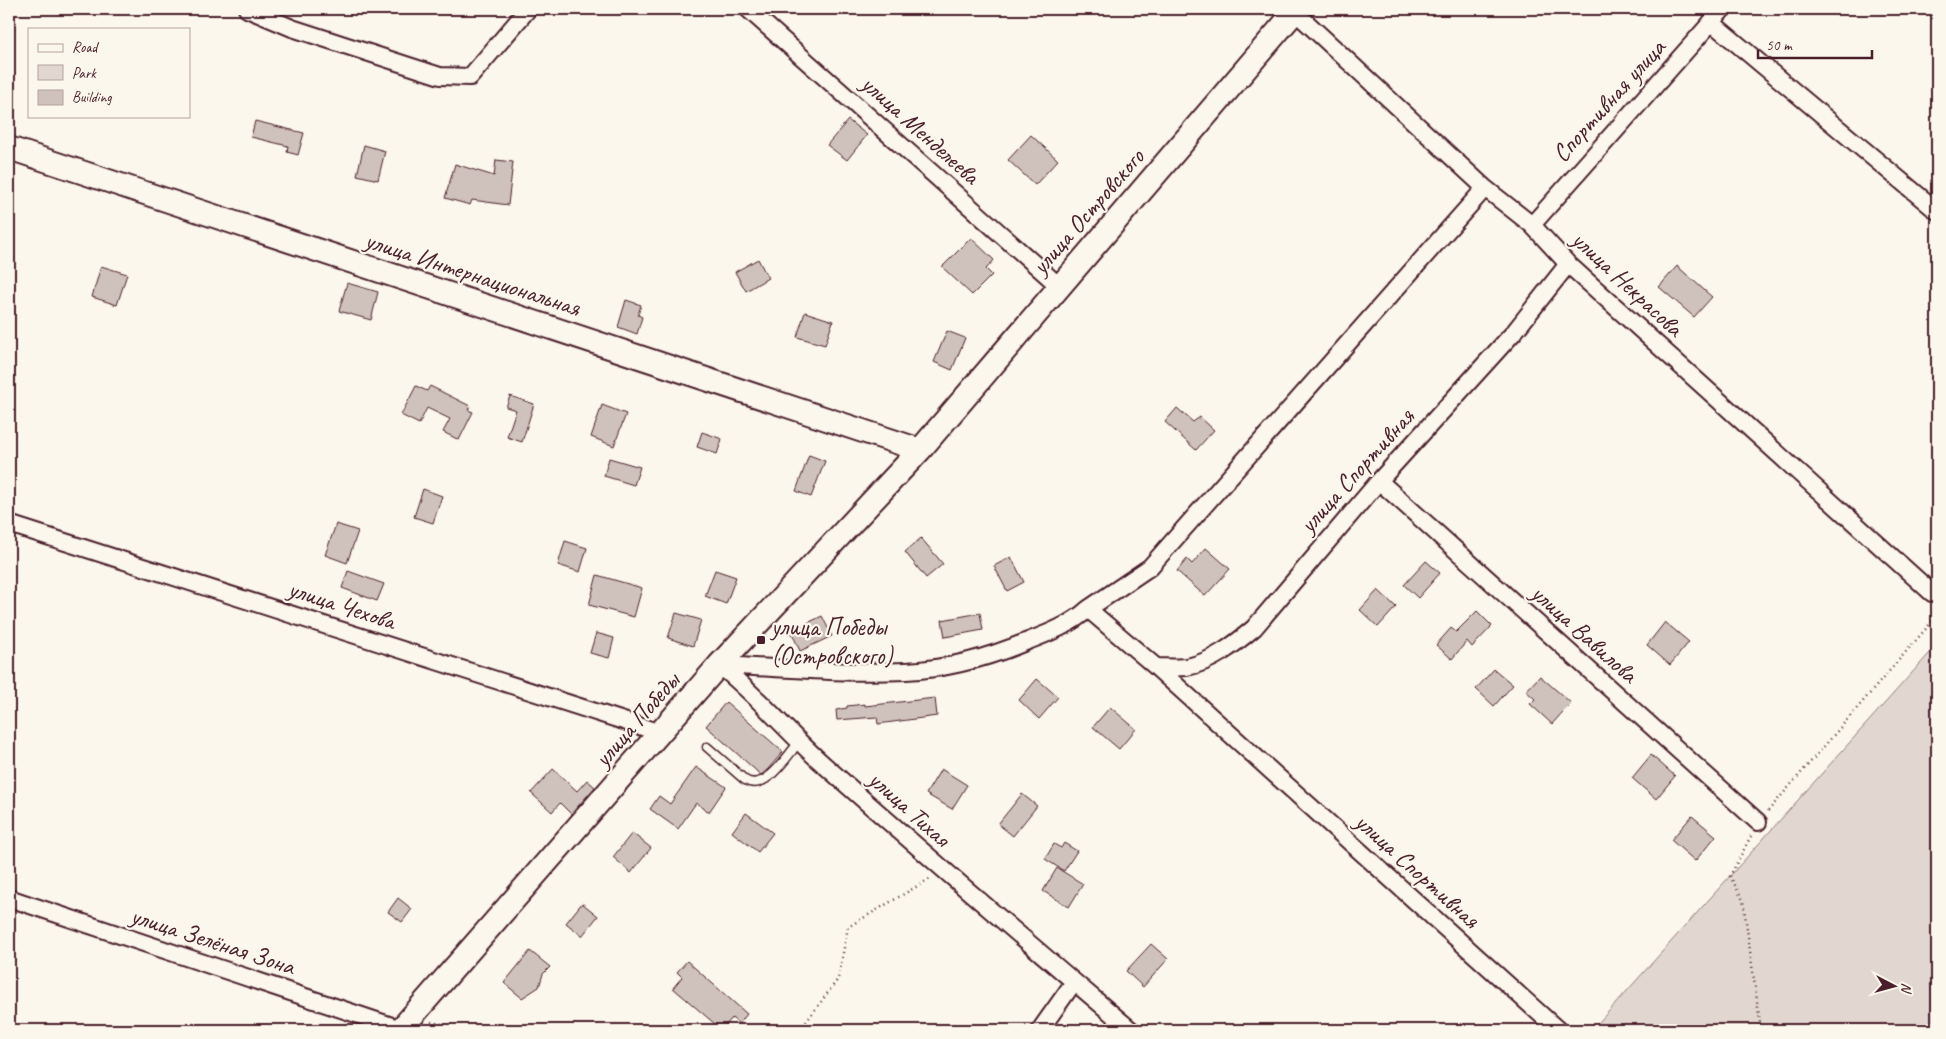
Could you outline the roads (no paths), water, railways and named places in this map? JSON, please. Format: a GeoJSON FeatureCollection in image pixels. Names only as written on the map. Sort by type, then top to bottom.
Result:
{"type":"FeatureCollection","features":[{"type":"Feature","properties":{"kind":"main road","name":"улица Островского"},"geometry":{"type":"LineString","coordinates":[[920,450],[1295,10]]}},
{"type":"Feature","properties":{"kind":"main road","name":"улица Интернациональная"},"geometry":{"type":"LineString","coordinates":[[9,148],[920,450]]}},
{"type":"Feature","properties":{"kind":"main road","name":"улица Победы"},"geometry":{"type":"LineString","coordinates":[[404,1025],[719,665],[920,450]]}},
{"type":"Feature","properties":{"kind":"street"},"geometry":{"type":"LineString","coordinates":[[247,9],[292,28],[440,76],[470,77],[528,9]]}},
{"type":"Feature","properties":{"kind":"street","name":"улица Менделеева"},"geometry":{"type":"LineString","coordinates":[[748,9],[1060,286]]}},
{"type":"Feature","properties":{"kind":"street","name":"Спортивная улица"},"geometry":{"type":"LineString","coordinates":[[1532,225],[1723,9]]}},
{"type":"Feature","properties":{"kind":"street","name":"улица Некрасова"},"geometry":{"type":"LineString","coordinates":[[1295,10],[1485,188],[1532,225],[1568,264],[1932,593]]}},
{"type":"Feature","properties":{"kind":"street"},"geometry":{"type":"LineString","coordinates":[[1711,22],[1937,211]]}},
{"type":"Feature","properties":{"kind":"street"},"geometry":{"type":"LineString","coordinates":[[719,665],[846,671],[907,671],[962,663],[1008,650],[1050,633],[1078,618],[1088,609],[1150,567],[1485,188]]}},
{"type":"Feature","properties":{"kind":"street","name":"улица Спортивная"},"geometry":{"type":"LineString","coordinates":[[1156,667],[1187,666],[1204,661],[1235,644],[1254,628],[1379,481],[1515,331],[1568,264]]}},
{"type":"Feature","properties":{"kind":"street","name":"улица Вавилова"},"geometry":{"type":"LineString","coordinates":[[1379,481],[1758,822]]}},
{"type":"Feature","properties":{"kind":"street","name":"улица Чехова"},"geometry":{"type":"LineString","coordinates":[[9,524],[661,733]]}},
{"type":"Feature","properties":{"kind":"street","name":"улица Спортивная"},"geometry":{"type":"LineString","coordinates":[[1088,609],[1156,667],[1558,1030]]}},
{"type":"Feature","properties":{"kind":"street","name":"улица Тихая"},"geometry":{"type":"LineString","coordinates":[[719,665],[738,680],[799,742],[943,871],[1130,1030]]}},
{"type":"Feature","properties":{"kind":"street","name":"улица Зелёная Зона"},"geometry":{"type":"LineString","coordinates":[[9,898],[404,1025]]}},
{"type":"Feature","properties":{"kind":"street"},"geometry":{"type":"LineString","coordinates":[[1040,1030],[1074,982]]}},
{"type":"Feature","properties":{"kind":"lane"},"geometry":{"type":"LineString","coordinates":[[707,747],[749,783],[759,783],[767,780],[799,742]]}},
{"type":"Feature","properties":{"kind":"place","name":"улица Победы (Островского)"},"geometry":{"type":"Point","coordinates":[761,640]}}]}
